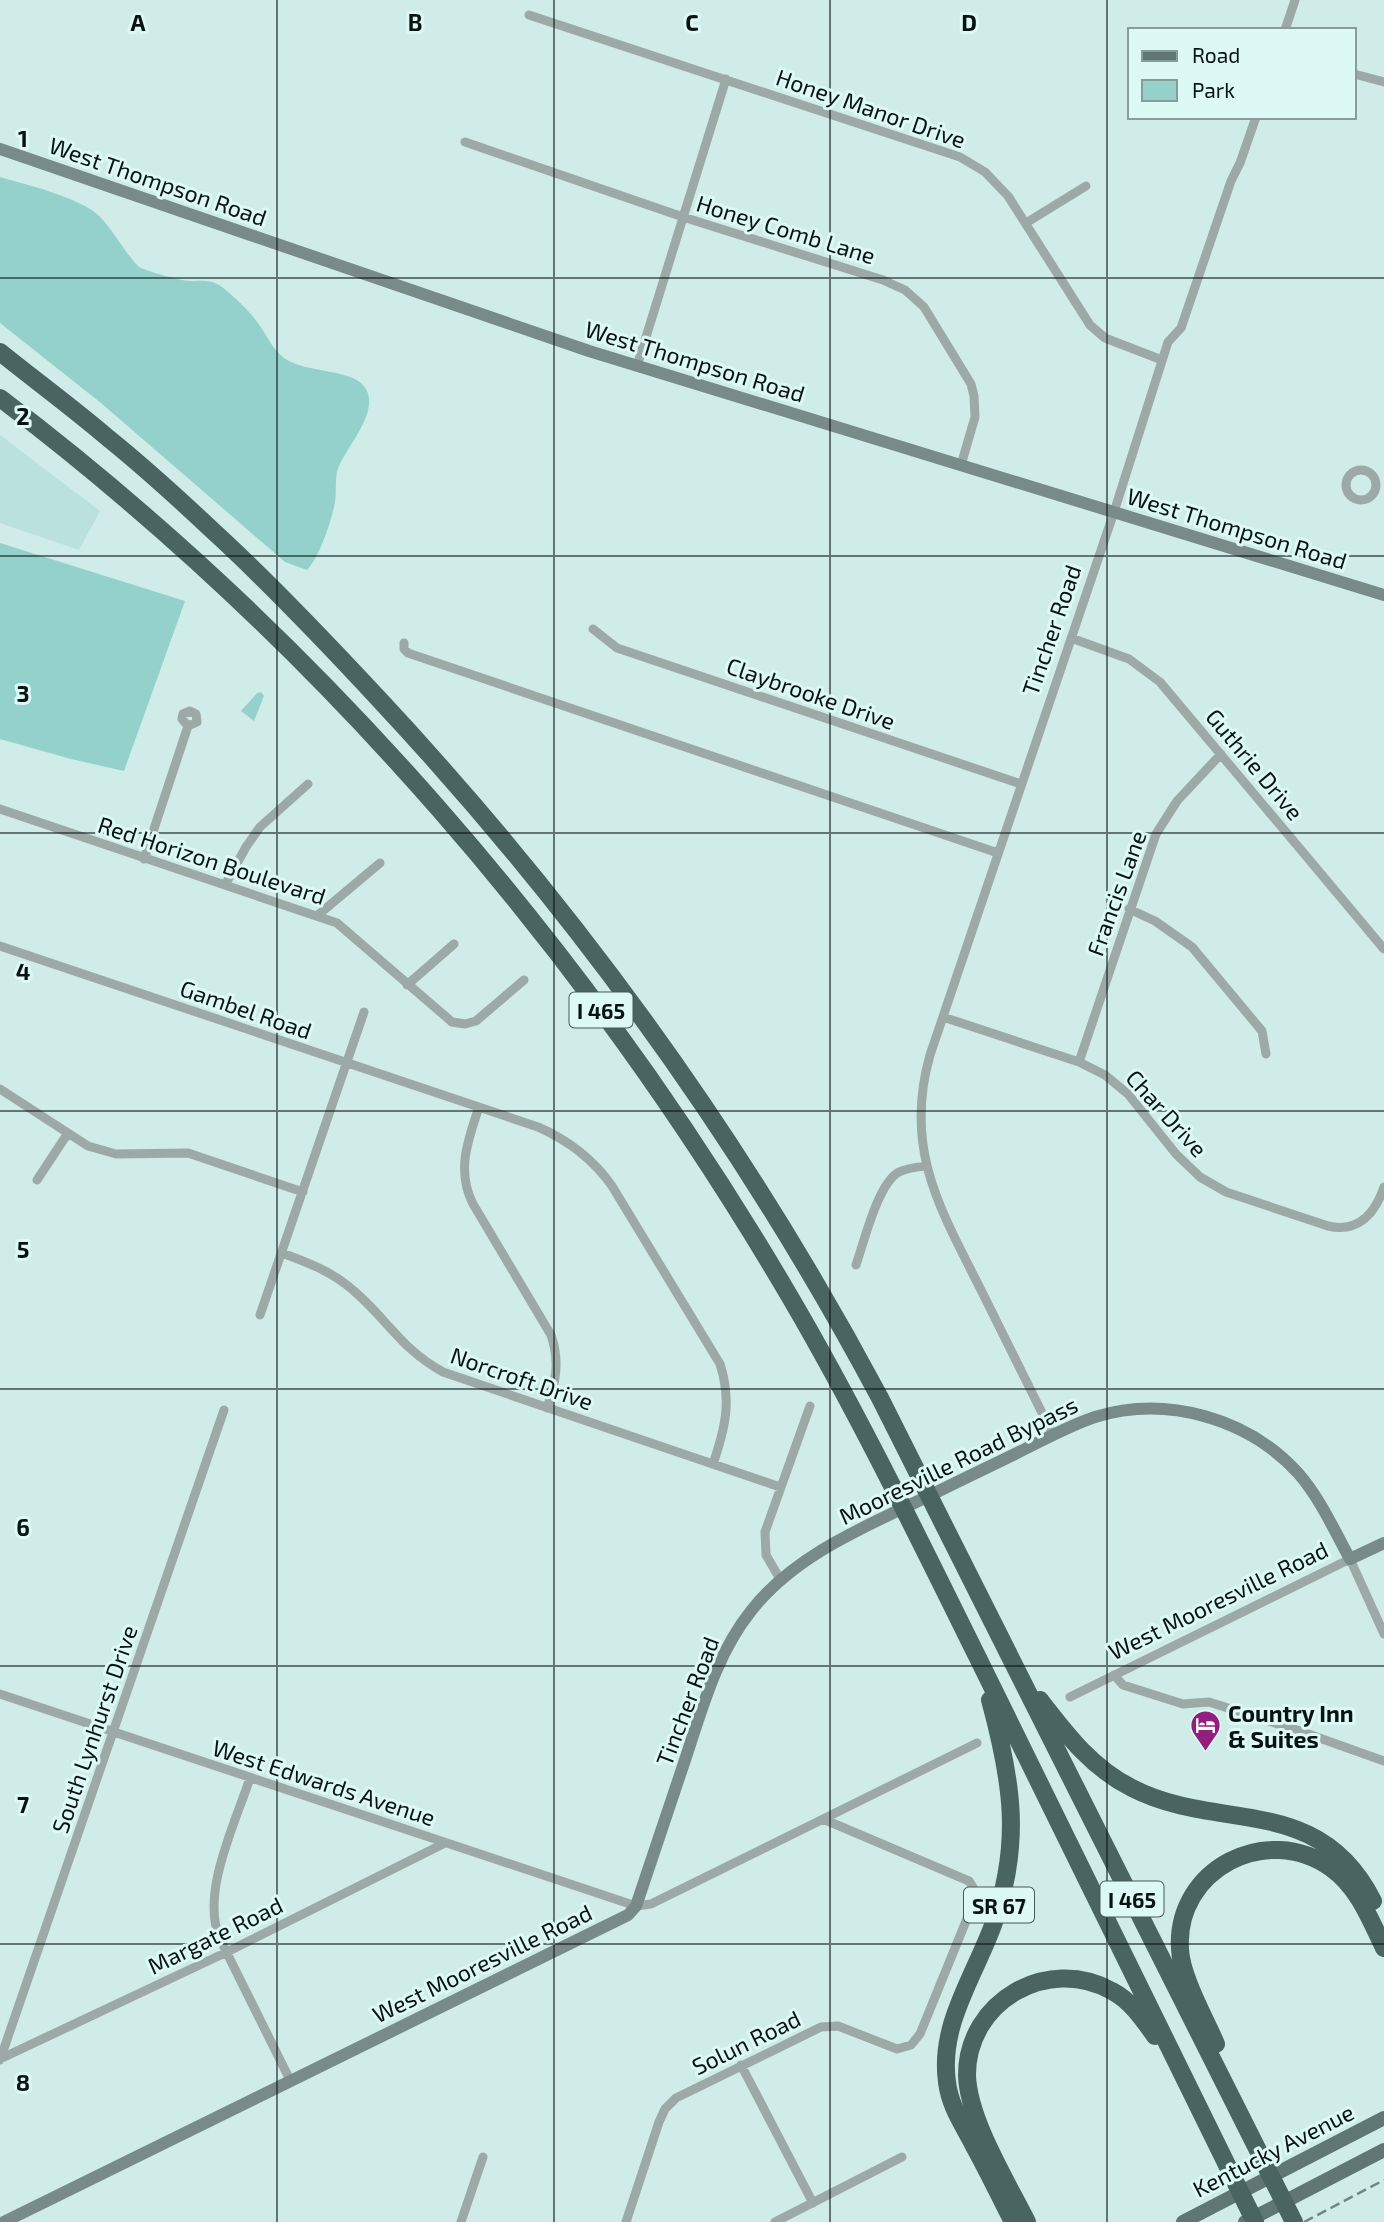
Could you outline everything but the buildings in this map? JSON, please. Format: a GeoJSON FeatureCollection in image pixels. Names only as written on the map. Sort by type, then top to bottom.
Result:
{"type":"FeatureCollection","features":[{"type":"Feature","properties":{"kind":"highway","name":"I 465"},"geometry":{"type":"LineString","coordinates":[[0,352],[145,468],[291,606],[436,762],[523,863],[646,1020],[722,1131],[815,1280],[880,1398],[1294,2222]]}},
{"type":"Feature","properties":{"kind":"highway","name":"I 465"},"geometry":{"type":"LineString","coordinates":[[0,398],[65,449],[227,590],[414,781],[565,963],[613,1026],[696,1146],[788,1294],[861,1424],[1255,2222]]}},
{"type":"Feature","properties":{"kind":"highway","name":"SR 67"},"geometry":{"type":"LineString","coordinates":[[978,1660],[1008,1773],[1011,1836],[1006,1879],[998,1911],[952,2023],[947,2047],[947,2079],[954,2110],[1013,2222]]}},
{"type":"Feature","properties":{"kind":"highway"},"geometry":{"type":"LineString","coordinates":[[1015,1667],[1074,1743],[1107,1773],[1160,1800],[1276,1823],[1312,1837],[1343,1859],[1357,1875],[1384,1924]]}},
{"type":"Feature","properties":{"kind":"highway"},"geometry":{"type":"LineString","coordinates":[[1252,2139],[1247,2113],[1181,1962],[1180,1935],[1183,1919],[1198,1887],[1222,1865],[1252,1852],[1286,1850],[1303,1854],[1332,1869],[1346,1882],[1361,1902],[1384,1948]]}},
{"type":"Feature","properties":{"kind":"highway"},"geometry":{"type":"LineString","coordinates":[[1027,2222],[976,2117],[969,2095],[967,2071],[971,2048],[980,2026],[995,2007],[1021,1988],[1043,1980],[1075,1978],[1098,1984],[1119,1995],[1135,2010],[1182,2073]]}},
{"type":"Feature","properties":{"kind":"main road","name":"Kentucky Avenue"},"geometry":{"type":"LineString","coordinates":[[1183,2222],[1384,2118]]}},
{"type":"Feature","properties":{"kind":"main road"},"geometry":{"type":"LineString","coordinates":[[1245,2222],[1384,2150]]}},
{"type":"Feature","properties":{"kind":"street"},"geometry":{"type":"LineString","coordinates":[[1286,28],[1295,0]]}},
{"type":"Feature","properties":{"kind":"street","name":"Honey Manor Drive"},"geometry":{"type":"LineString","coordinates":[[529,15],[960,157],[995,180],[1009,196],[1090,325],[1105,338],[1162,360]]}},
{"type":"Feature","properties":{"kind":"street"},"geometry":{"type":"LineString","coordinates":[[1356,75],[1384,82]]}},
{"type":"Feature","properties":{"kind":"street"},"geometry":{"type":"LineString","coordinates":[[637,366],[726,79]]}},
{"type":"Feature","properties":{"kind":"street","name":"Tincher Road"},"geometry":{"type":"LineString","coordinates":[[1053,1435],[941,1209],[926,1166],[921,1129],[921,1100],[927,1065],[1114,512],[1162,360],[1169,340],[1181,327],[1255,119]]}},
{"type":"Feature","properties":{"kind":"street","name":"Honey Comb Lane"},"geometry":{"type":"LineString","coordinates":[[465,142],[683,218],[883,280],[905,290],[929,314],[967,377],[973,392],[975,417],[961,465]]}},
{"type":"Feature","properties":{"kind":"street","name":"West Thompson Road"},"geometry":{"type":"LineString","coordinates":[[0,149],[637,366],[1384,595]]}},
{"type":"Feature","properties":{"kind":"street"},"geometry":{"type":"LineString","coordinates":[[1026,223],[1086,186]]}},
{"type":"Feature","properties":{"kind":"street","name":"Claybrooke Drive"},"geometry":{"type":"LineString","coordinates":[[593,629],[617,648],[1021,784]]}},
{"type":"Feature","properties":{"kind":"street","name":"Guthrie Drive"},"geometry":{"type":"LineString","coordinates":[[1071,638],[1120,655],[1149,672],[1166,687],[1384,949]]}},
{"type":"Feature","properties":{"kind":"street"},"geometry":{"type":"LineString","coordinates":[[404,643],[404,649],[408,653],[998,853]]}},
{"type":"Feature","properties":{"kind":"street"},"geometry":{"type":"LineString","coordinates":[[144,859],[188,726]]}},
{"type":"Feature","properties":{"kind":"street","name":"Francis Lane"},"geometry":{"type":"LineString","coordinates":[[1079,1062],[1156,835],[1177,801],[1220,754]]}},
{"type":"Feature","properties":{"kind":"street"},"geometry":{"type":"LineString","coordinates":[[225,885],[255,833],[308,784]]}},
{"type":"Feature","properties":{"kind":"street","name":"Red Horizon Boulevard"},"geometry":{"type":"LineString","coordinates":[[0,809],[337,923],[448,1019],[463,1024],[476,1021],[524,981]]}},
{"type":"Feature","properties":{"kind":"street"},"geometry":{"type":"LineString","coordinates":[[318,915],[380,863]]}},
{"type":"Feature","properties":{"kind":"street"},"geometry":{"type":"LineString","coordinates":[[1129,909],[1155,921],[1192,947],[1262,1031],[1266,1054]]}},
{"type":"Feature","properties":{"kind":"street"},"geometry":{"type":"LineString","coordinates":[[407,985],[454,944]]}},
{"type":"Feature","properties":{"kind":"street","name":"Gambel Road"},"geometry":{"type":"LineString","coordinates":[[0,946],[538,1127],[575,1147],[608,1179],[720,1364],[727,1388],[728,1408],[725,1428],[713,1464]]}},
{"type":"Feature","properties":{"kind":"street"},"geometry":{"type":"LineString","coordinates":[[260,1315],[365,1012]]}},
{"type":"Feature","properties":{"kind":"street","name":"Char Drive"},"geometry":{"type":"LineString","coordinates":[[943,1017],[1079,1062],[1105,1075],[1128,1094],[1188,1166],[1218,1188],[1345,1228],[1362,1222],[1376,1208],[1384,1188]]}},
{"type":"Feature","properties":{"kind":"street"},"geometry":{"type":"LineString","coordinates":[[0,1089],[88,1146],[116,1154],[175,1152],[194,1155],[303,1192]]}},
{"type":"Feature","properties":{"kind":"street"},"geometry":{"type":"LineString","coordinates":[[479,1107],[465,1151],[464,1172],[467,1189],[473,1204],[551,1335],[556,1355],[556,1373],[547,1408]]}},
{"type":"Feature","properties":{"kind":"street"},"geometry":{"type":"LineString","coordinates":[[37,1180],[68,1133]]}},
{"type":"Feature","properties":{"kind":"street"},"geometry":{"type":"LineString","coordinates":[[856,1265],[886,1185],[902,1171],[926,1166]]}},
{"type":"Feature","properties":{"kind":"street","name":"Norcroft Drive"},"geometry":{"type":"LineString","coordinates":[[282,1253],[340,1279],[408,1349],[424,1362],[450,1376],[780,1487]]}},
{"type":"Feature","properties":{"kind":"street"},"geometry":{"type":"LineString","coordinates":[[780,1579],[768,1559],[764,1541],[766,1528],[810,1406]]}},
{"type":"Feature","properties":{"kind":"street","name":"Mooresville Road Bypass"},"geometry":{"type":"LineString","coordinates":[[780,1579],[819,1553],[883,1519],[1053,1435],[1102,1415],[1147,1409],[1198,1414],[1237,1427],[1263,1443],[1298,1473],[1314,1493],[1350,1559]]}},
{"type":"Feature","properties":{"kind":"street","name":"South Lynhurst Drive"},"geometry":{"type":"LineString","coordinates":[[0,2059],[3,2040],[114,1733],[224,1410]]}},
{"type":"Feature","properties":{"kind":"street","name":"West Mooresville Road"},"geometry":{"type":"LineString","coordinates":[[1070,1697],[1384,1542]]}},
{"type":"Feature","properties":{"kind":"street"},"geometry":{"type":"LineString","coordinates":[[1350,1559],[1384,1634]]}},
{"type":"Feature","properties":{"kind":"street","name":"Tincher Road"},"geometry":{"type":"LineString","coordinates":[[636,1906],[720,1662],[750,1612],[780,1579]]}},
{"type":"Feature","properties":{"kind":"street"},"geometry":{"type":"LineString","coordinates":[[1114,1675],[1124,1685],[1183,1704],[1209,1702],[1384,1761]]}},
{"type":"Feature","properties":{"kind":"street","name":"West Edwards Avenue"},"geometry":{"type":"LineString","coordinates":[[0,1694],[636,1906]]}},
{"type":"Feature","properties":{"kind":"street","name":"West Mooresville Road"},"geometry":{"type":"LineString","coordinates":[[4,2222],[623,1918],[636,1906],[650,1904],[977,1743]]}},
{"type":"Feature","properties":{"kind":"street"},"geometry":{"type":"LineString","coordinates":[[250,1778],[213,1893],[214,1924],[290,2080]]}},
{"type":"Feature","properties":{"kind":"street","name":"Solun Road"},"geometry":{"type":"LineString","coordinates":[[626,2222],[665,2109],[690,2090],[821,2027],[838,2026],[897,2049],[911,2045],[919,2034],[975,1899],[974,1889],[969,1881],[823,1819]]}},
{"type":"Feature","properties":{"kind":"street","name":"Margate Road"},"geometry":{"type":"LineString","coordinates":[[0,2059],[227,1952],[445,1843]]}},
{"type":"Feature","properties":{"kind":"street"},"geometry":{"type":"LineString","coordinates":[[741,2065],[813,2203]]}},
{"type":"Feature","properties":{"kind":"street"},"geometry":{"type":"LineString","coordinates":[[461,2222],[483,2157]]}},
{"type":"Feature","properties":{"kind":"street"},"geometry":{"type":"LineString","coordinates":[[775,2222],[902,2157]]}},
{"type":"Feature","properties":{"kind":"shaded area"},"geometry":{"type":"Polygon","coordinates":[[[0,435],[100,511],[79,550],[0,523],[0,435]]]}},
{"type":"Feature","properties":{"kind":"green space"},"geometry":{"type":"Polygon","coordinates":[[[0,177],[52,192],[90,209],[103,220],[141,268],[182,280],[217,284],[249,312],[284,358],[305,367],[352,378],[366,389],[369,408],[366,418],[339,466],[331,519],[320,548],[307,570],[285,562],[101,403],[0,323],[0,177]]]}},
{"type":"Feature","properties":{"kind":"green space"},"geometry":{"type":"Polygon","coordinates":[[[0,543],[185,601],[124,771],[0,739],[0,543]]]}},
{"type":"Feature","properties":{"kind":"green space"},"geometry":{"type":"Polygon","coordinates":[[[261,692],[264,696],[254,721],[241,711],[261,692]]]}},
{"type":"Feature","properties":{"kind":"railway"},"geometry":{"type":"LineString","coordinates":[[1304,2222],[1384,2180]]}},
{"type":"Feature","properties":{"kind":"place","name":"Country Inn & Suites"},"geometry":{"type":"Point","coordinates":[1205,1753]}}]}
